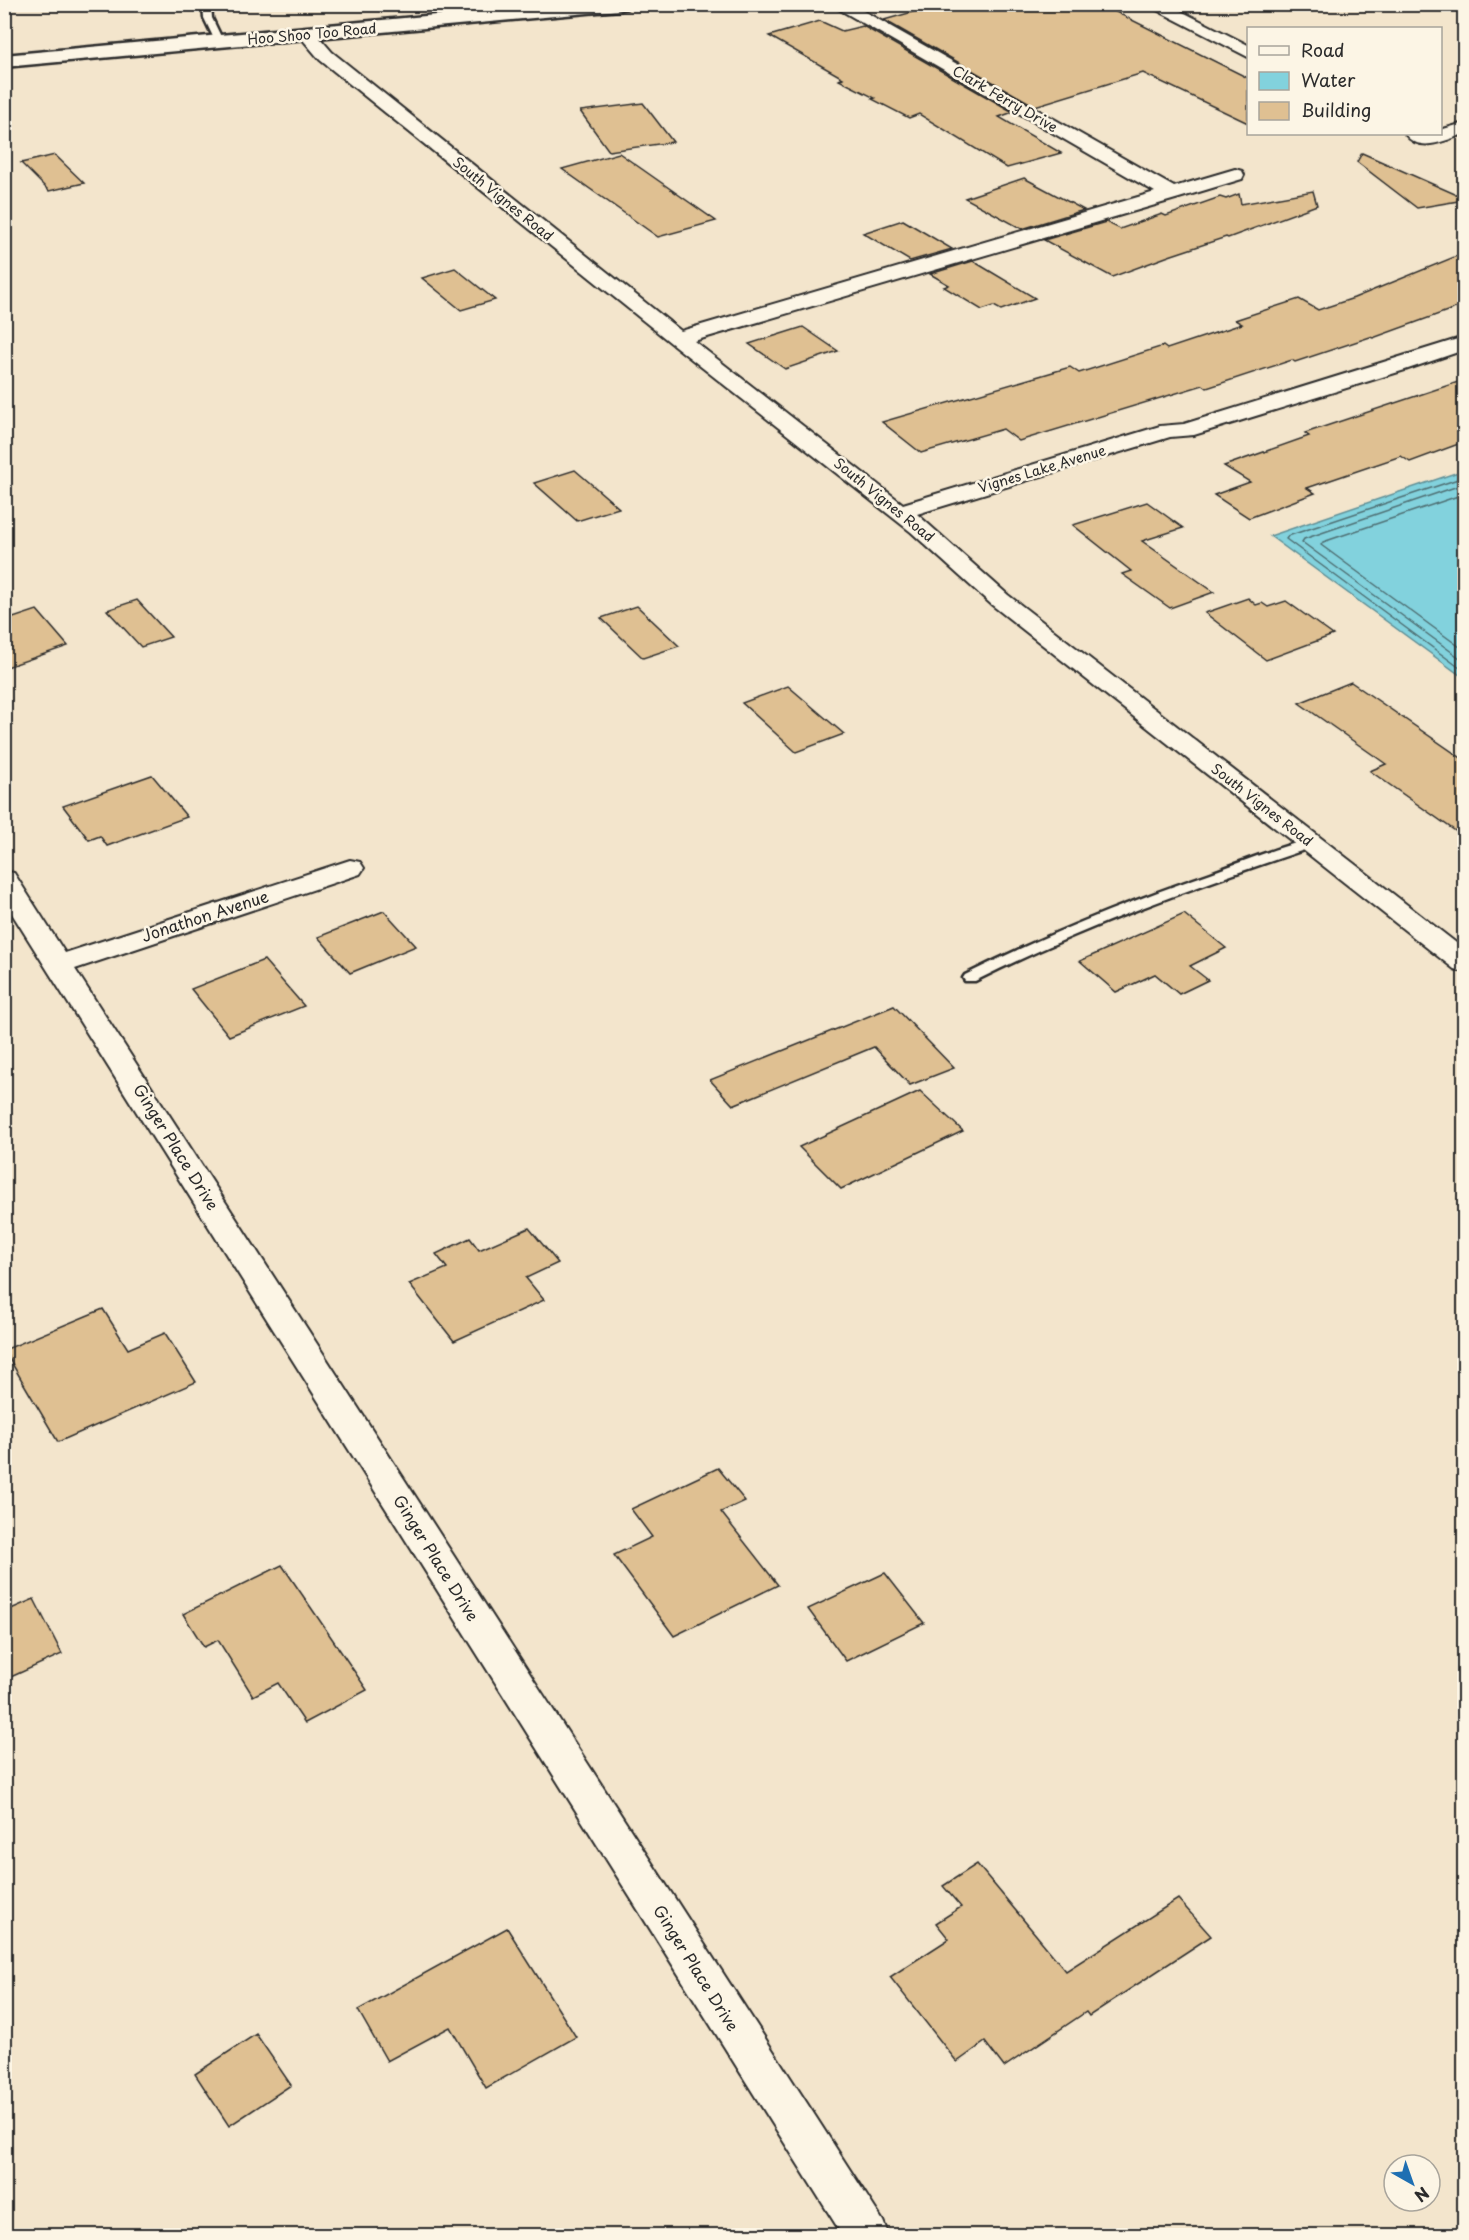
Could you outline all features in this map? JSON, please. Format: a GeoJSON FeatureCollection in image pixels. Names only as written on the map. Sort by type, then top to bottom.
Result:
{"type":"FeatureCollection","features":[{"type":"Feature","properties":{"kind":"street","name":"Hoo Shoo Too Road"},"geometry":{"type":"LineString","coordinates":[[4,61],[220,43],[620,4]]}},
{"type":"Feature","properties":{"kind":"street","name":"Clark Ferry Drive"},"geometry":{"type":"LineString","coordinates":[[838,4],[1172,194]]}},
{"type":"Feature","properties":{"kind":"street"},"geometry":{"type":"LineString","coordinates":[[1153,4],[1247,51]]}},
{"type":"Feature","properties":{"kind":"street","name":"South Vignes Road"},"geometry":{"type":"LineString","coordinates":[[307,34],[326,56],[678,339],[919,527],[1000,600],[1464,963]]}},
{"type":"Feature","properties":{"kind":"street"},"geometry":{"type":"LineString","coordinates":[[1442,133],[1464,128]]}},
{"type":"Feature","properties":{"kind":"street"},"geometry":{"type":"LineString","coordinates":[[678,339],[1235,175]]}},
{"type":"Feature","properties":{"kind":"street","name":"Vignes Lake Avenue"},"geometry":{"type":"LineString","coordinates":[[899,512],[1168,430],[1186,430],[1398,366],[1464,343]]}},
{"type":"Feature","properties":{"kind":"street","name":"Vignes Lake Avenue"},"geometry":{"type":"LineString","coordinates":[[919,527],[1072,481],[1180,439],[1186,430]]}},
{"type":"Feature","properties":{"kind":"street","name":"Jonathon Avenue"},"geometry":{"type":"LineString","coordinates":[[60,964],[350,868]]}},
{"type":"Feature","properties":{"kind":"street","name":"Ginger Place Drive"},"geometry":{"type":"LineString","coordinates":[[4,879],[690,1960],[868,2235]]}},
{"type":"Feature","properties":{"kind":"lane"},"geometry":{"type":"LineString","coordinates":[[207,4],[208,18],[220,43]]}},
{"type":"Feature","properties":{"kind":"lane"},"geometry":{"type":"LineString","coordinates":[[458,4],[477,18]]}},
{"type":"Feature","properties":{"kind":"lane"},"geometry":{"type":"LineString","coordinates":[[970,978],[1019,952],[1122,909],[1311,843]]}},
{"type":"Feature","properties":{"kind":"water"},"geometry":{"type":"Polygon","coordinates":[[[1464,470],[1464,678],[1270,536],[1464,470]]]}},
{"type":"Feature","properties":{"kind":"building"},"geometry":{"type":"Polygon","coordinates":[[[941,4],[1100,4],[1247,78],[1247,123],[1143,73],[1035,106],[884,20],[941,4]]]}},
{"type":"Feature","properties":{"kind":"building"},"geometry":{"type":"Polygon","coordinates":[[[820,21],[842,31],[863,26],[1013,112],[999,117],[1061,153],[1007,168],[919,114],[909,118],[872,99],[875,98],[839,80],[843,78],[769,36],[820,21]]]}},
{"type":"Feature","properties":{"kind":"building"},"geometry":{"type":"Polygon","coordinates":[[[643,103],[673,142],[609,151],[580,111],[643,103]]]}},
{"type":"Feature","properties":{"kind":"building"},"geometry":{"type":"Polygon","coordinates":[[[619,153],[716,221],[658,237],[562,169],[619,153]]]}},
{"type":"Feature","properties":{"kind":"building"},"geometry":{"type":"Polygon","coordinates":[[[1362,153],[1464,198],[1464,200],[1417,208],[1357,162],[1362,153]]]}},
{"type":"Feature","properties":{"kind":"building"},"geometry":{"type":"Polygon","coordinates":[[[55,155],[84,183],[49,191],[21,163],[55,155]]]}},
{"type":"Feature","properties":{"kind":"building"},"geometry":{"type":"Polygon","coordinates":[[[1024,178],[1084,210],[1022,229],[965,198],[1024,178]]]}},
{"type":"Feature","properties":{"kind":"building"},"geometry":{"type":"Polygon","coordinates":[[[1313,191],[1317,205],[1112,277],[1044,240],[1106,222],[1120,229],[1220,197],[1226,199],[1239,194],[1241,204],[1313,191]]]}},
{"type":"Feature","properties":{"kind":"building"},"geometry":{"type":"Polygon","coordinates":[[[903,220],[952,249],[910,261],[863,233],[903,220]]]}},
{"type":"Feature","properties":{"kind":"building"},"geometry":{"type":"Polygon","coordinates":[[[1464,253],[1464,305],[1373,338],[1370,337],[1295,362],[1292,360],[1207,388],[1203,385],[1019,441],[1003,429],[921,453],[882,422],[1070,367],[1079,373],[1163,346],[1167,349],[1242,324],[1235,320],[1299,299],[1318,310],[1354,298],[1464,253]]]}},
{"type":"Feature","properties":{"kind":"building"},"geometry":{"type":"Polygon","coordinates":[[[973,261],[1035,298],[1001,310],[994,306],[982,310],[944,287],[949,285],[930,274],[973,261]]]}},
{"type":"Feature","properties":{"kind":"building"},"geometry":{"type":"Polygon","coordinates":[[[455,268],[495,300],[461,310],[422,278],[455,268]]]}},
{"type":"Feature","properties":{"kind":"building"},"geometry":{"type":"Polygon","coordinates":[[[803,327],[838,351],[785,369],[749,344],[803,327]]]}},
{"type":"Feature","properties":{"kind":"building"},"geometry":{"type":"Polygon","coordinates":[[[1464,380],[1464,442],[1410,462],[1401,456],[1307,488],[1315,493],[1249,518],[1214,495],[1250,482],[1224,466],[1309,436],[1305,433],[1464,380]]]}},
{"type":"Feature","properties":{"kind":"building"},"geometry":{"type":"Polygon","coordinates":[[[575,470],[619,508],[577,521],[534,483],[575,470]]]}},
{"type":"Feature","properties":{"kind":"building"},"geometry":{"type":"Polygon","coordinates":[[[1147,502],[1183,528],[1142,541],[1214,592],[1170,608],[1122,574],[1131,571],[1073,525],[1147,502]]]}},
{"type":"Feature","properties":{"kind":"building"},"geometry":{"type":"Polygon","coordinates":[[[1248,598],[1256,605],[1262,603],[1268,607],[1286,601],[1333,635],[1266,660],[1205,613],[1248,598]]]}},
{"type":"Feature","properties":{"kind":"building"},"geometry":{"type":"Polygon","coordinates":[[[137,600],[171,637],[141,647],[107,610],[137,600]]]}},
{"type":"Feature","properties":{"kind":"building"},"geometry":{"type":"Polygon","coordinates":[[[637,606],[679,646],[643,658],[601,618],[637,606]]]}},
{"type":"Feature","properties":{"kind":"building"},"geometry":{"type":"Polygon","coordinates":[[[37,610],[68,646],[4,668],[4,621],[37,610]]]}},
{"type":"Feature","properties":{"kind":"building"},"geometry":{"type":"Polygon","coordinates":[[[1351,682],[1464,760],[1464,837],[1370,771],[1386,764],[1299,703],[1351,682]]]}},
{"type":"Feature","properties":{"kind":"building"},"geometry":{"type":"Polygon","coordinates":[[[788,686],[844,734],[796,752],[742,703],[788,686]]]}},
{"type":"Feature","properties":{"kind":"building"},"geometry":{"type":"Polygon","coordinates":[[[152,775],[187,817],[107,846],[100,836],[89,840],[63,806],[152,775]]]}},
{"type":"Feature","properties":{"kind":"building"},"geometry":{"type":"Polygon","coordinates":[[[384,911],[416,946],[350,973],[318,937],[384,911]]]}},
{"type":"Feature","properties":{"kind":"building"},"geometry":{"type":"Polygon","coordinates":[[[1184,914],[1226,948],[1190,966],[1208,980],[1179,994],[1155,974],[1116,992],[1080,961],[1184,914]]]}},
{"type":"Feature","properties":{"kind":"building"},"geometry":{"type":"Polygon","coordinates":[[[264,960],[304,1006],[229,1036],[191,989],[264,960]]]}},
{"type":"Feature","properties":{"kind":"building"},"geometry":{"type":"Polygon","coordinates":[[[894,1006],[954,1068],[910,1085],[874,1047],[733,1105],[710,1080],[894,1006]]]}},
{"type":"Feature","properties":{"kind":"building"},"geometry":{"type":"Polygon","coordinates":[[[920,1091],[963,1131],[841,1189],[799,1147],[920,1091]]]}},
{"type":"Feature","properties":{"kind":"building"},"geometry":{"type":"Polygon","coordinates":[[[529,1228],[558,1263],[526,1278],[544,1300],[454,1341],[409,1284],[447,1268],[436,1254],[470,1238],[479,1250],[529,1228]]]}},
{"type":"Feature","properties":{"kind":"building"},"geometry":{"type":"Polygon","coordinates":[[[103,1309],[128,1349],[165,1333],[196,1382],[58,1442],[4,1350],[103,1309]]]}},
{"type":"Feature","properties":{"kind":"building"},"geometry":{"type":"Polygon","coordinates":[[[718,1468],[745,1501],[721,1512],[778,1585],[674,1636],[614,1555],[652,1537],[631,1509],[718,1468]]]}},
{"type":"Feature","properties":{"kind":"building"},"geometry":{"type":"Polygon","coordinates":[[[282,1565],[367,1690],[305,1723],[278,1683],[253,1696],[218,1640],[204,1647],[183,1614],[282,1565]]]}},
{"type":"Feature","properties":{"kind":"building"},"geometry":{"type":"Polygon","coordinates":[[[885,1573],[924,1623],[846,1661],[808,1609],[885,1573]]]}},
{"type":"Feature","properties":{"kind":"building"},"geometry":{"type":"Polygon","coordinates":[[[34,1599],[62,1654],[4,1680],[4,1612],[34,1599]]]}},
{"type":"Feature","properties":{"kind":"building"},"geometry":{"type":"Polygon","coordinates":[[[977,1864],[1066,1971],[1178,1899],[1211,1936],[1089,2016],[1086,2012],[1004,2067],[985,2042],[957,2062],[890,1977],[949,1939],[936,1923],[961,1907],[943,1886],[977,1864]]]}},
{"type":"Feature","properties":{"kind":"building"},"geometry":{"type":"Polygon","coordinates":[[[507,1928],[576,2037],[486,2088],[450,2027],[387,2061],[358,2010],[507,1928]]]}},
{"type":"Feature","properties":{"kind":"building"},"geometry":{"type":"Polygon","coordinates":[[[256,2034],[291,2085],[229,2126],[195,2074],[256,2034]]]}}]}
